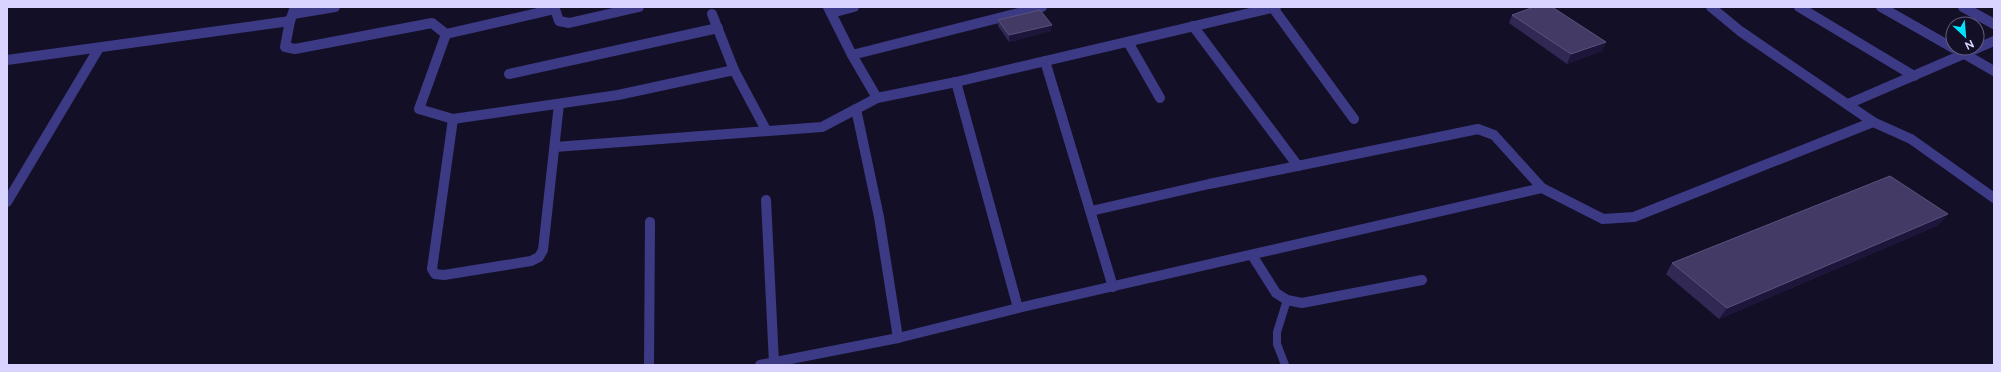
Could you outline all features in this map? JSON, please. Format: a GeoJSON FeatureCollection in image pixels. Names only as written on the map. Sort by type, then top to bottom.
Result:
{"type":"FeatureCollection","features":[{"type":"Feature","properties":{"kind":"street"},"geometry":{"type":"LineString","coordinates":[[7,60],[99,48],[335,7]]}},
{"type":"Feature","properties":{"kind":"street"},"geometry":{"type":"LineString","coordinates":[[446,34],[555,8],[559,21],[569,23],[639,7]]}},
{"type":"Feature","properties":{"kind":"street"},"geometry":{"type":"LineString","coordinates":[[854,7],[830,10],[852,55],[877,98]]}},
{"type":"Feature","properties":{"kind":"street"},"geometry":{"type":"LineString","coordinates":[[852,55],[1042,7]]}},
{"type":"Feature","properties":{"kind":"street"},"geometry":{"type":"LineString","coordinates":[[1239,7],[1245,14]]}},
{"type":"Feature","properties":{"kind":"street"},"geometry":{"type":"LineString","coordinates":[[555,147],[822,127],[877,98],[956,82],[1274,7],[1354,120]]}},
{"type":"Feature","properties":{"kind":"street"},"geometry":{"type":"LineString","coordinates":[[1711,7],[1740,31],[1873,122],[1911,139],[1994,198]]}},
{"type":"Feature","properties":{"kind":"street"},"geometry":{"type":"LineString","coordinates":[[1799,7],[1914,76]]}},
{"type":"Feature","properties":{"kind":"street"},"geometry":{"type":"LineString","coordinates":[[1881,7],[1945,43]]}},
{"type":"Feature","properties":{"kind":"street"},"geometry":{"type":"LineString","coordinates":[[1963,7],[1994,24]]}},
{"type":"Feature","properties":{"kind":"street"},"geometry":{"type":"LineString","coordinates":[[293,14],[285,47],[295,49],[432,23],[446,34]]}},
{"type":"Feature","properties":{"kind":"street"},"geometry":{"type":"LineString","coordinates":[[712,14],[734,70],[766,130]]}},
{"type":"Feature","properties":{"kind":"street"},"geometry":{"type":"LineString","coordinates":[[1193,26],[1298,166]]}},
{"type":"Feature","properties":{"kind":"street"},"geometry":{"type":"LineString","coordinates":[[509,74],[718,28]]}},
{"type":"Feature","properties":{"kind":"street"},"geometry":{"type":"LineString","coordinates":[[446,34],[419,108],[453,119],[618,95],[734,70]]}},
{"type":"Feature","properties":{"kind":"street"},"geometry":{"type":"LineString","coordinates":[[1128,42],[1160,98]]}},
{"type":"Feature","properties":{"kind":"street"},"geometry":{"type":"LineString","coordinates":[[7,202],[99,48]]}},
{"type":"Feature","properties":{"kind":"street"},"geometry":{"type":"LineString","coordinates":[[1848,104],[1959,56]]}},
{"type":"Feature","properties":{"kind":"street"},"geometry":{"type":"LineString","coordinates":[[1968,56],[1994,71]]}},
{"type":"Feature","properties":{"kind":"street"},"geometry":{"type":"LineString","coordinates":[[1046,61],[1113,287]]}},
{"type":"Feature","properties":{"kind":"street"},"geometry":{"type":"LineString","coordinates":[[956,82],[1018,308]]}},
{"type":"Feature","properties":{"kind":"street"},"geometry":{"type":"LineString","coordinates":[[453,119],[432,269],[435,274],[444,275],[531,261],[539,256],[543,250],[559,104]]}},
{"type":"Feature","properties":{"kind":"street"},"geometry":{"type":"LineString","coordinates":[[856,109],[879,217],[898,338]]}},
{"type":"Feature","properties":{"kind":"street"},"geometry":{"type":"LineString","coordinates":[[1091,211],[1478,129],[1494,135],[1542,188],[1603,218],[1634,217],[1873,122]]}},
{"type":"Feature","properties":{"kind":"street"},"geometry":{"type":"LineString","coordinates":[[760,365],[898,338],[1018,308],[1542,188]]}},
{"type":"Feature","properties":{"kind":"street"},"geometry":{"type":"LineString","coordinates":[[766,200],[774,363]]}},
{"type":"Feature","properties":{"kind":"street"},"geometry":{"type":"LineString","coordinates":[[649,365],[650,222]]}},
{"type":"Feature","properties":{"kind":"street"},"geometry":{"type":"LineString","coordinates":[[1252,255],[1276,293],[1287,300],[1302,304],[1422,280]]}},
{"type":"Feature","properties":{"kind":"lane"},"geometry":{"type":"LineString","coordinates":[[1285,365],[1277,344],[1277,332],[1287,300]]}},
{"type":"Feature","properties":{"kind":"building"},"geometry":{"type":"Polygon","coordinates":[[[1534,7],[1552,7],[1606,42],[1571,54],[1512,15],[1534,7]]]}},
{"type":"Feature","properties":{"kind":"building"},"geometry":{"type":"Polygon","coordinates":[[[1040,10],[1052,25],[1009,35],[998,20],[1040,10]]]}},
{"type":"Feature","properties":{"kind":"building"},"geometry":{"type":"Polygon","coordinates":[[[1890,176],[1948,214],[1727,308],[1672,263],[1890,176]]]}}]}
